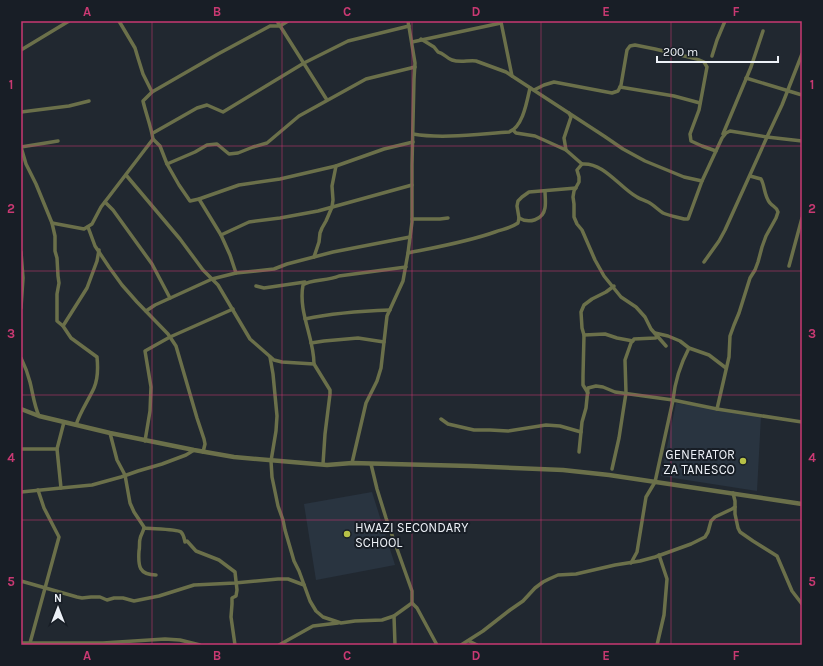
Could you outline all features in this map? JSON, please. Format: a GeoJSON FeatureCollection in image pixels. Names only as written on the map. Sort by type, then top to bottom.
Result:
{"type":"FeatureCollection","features":[{"type":"Feature","properties":{"kind":"street"},"geometry":{"type":"LineString","coordinates":[[21,50],[69,21]]}},
{"type":"Feature","properties":{"kind":"street"},"geometry":{"type":"LineString","coordinates":[[119,21],[136,48],[143,74],[152,92]]}},
{"type":"Feature","properties":{"kind":"street"},"geometry":{"type":"LineString","coordinates":[[277,21],[327,100]]}},
{"type":"Feature","properties":{"kind":"street"},"geometry":{"type":"LineString","coordinates":[[288,21],[280,26],[270,26],[218,54],[152,92],[143,101],[153,139],[160,146],[167,164],[190,201],[239,185],[280,179],[336,166],[384,149],[412,142]]}},
{"type":"Feature","properties":{"kind":"street"},"geometry":{"type":"LineString","coordinates":[[352,463],[366,403],[377,381],[381,368],[387,316],[402,281],[408,253],[412,219],[412,142],[415,63],[408,21]]}},
{"type":"Feature","properties":{"kind":"street"},"geometry":{"type":"LineString","coordinates":[[712,56],[725,21]]}},
{"type":"Feature","properties":{"kind":"street"},"geometry":{"type":"LineString","coordinates":[[412,42],[501,22],[512,76]]}},
{"type":"Feature","properties":{"kind":"street"},"geometry":{"type":"LineString","coordinates":[[152,133],[197,108],[207,105],[223,112],[304,63],[348,41],[409,26]]}},
{"type":"Feature","properties":{"kind":"street"},"geometry":{"type":"LineString","coordinates":[[666,346],[651,329],[636,307],[621,297],[614,286],[604,276],[582,230],[576,224],[574,217],[573,197],[579,182],[579,177],[576,170],[582,164],[586,163],[600,169],[611,176],[636,197],[649,202],[662,213],[688,220],[702,181],[722,138],[746,78],[763,30]]}},
{"type":"Feature","properties":{"kind":"street"},"geometry":{"type":"LineString","coordinates":[[421,39],[434,47],[438,52],[442,52],[446,58],[456,61],[472,60],[506,72],[623,149],[645,161],[684,177],[702,181]]}},
{"type":"Feature","properties":{"kind":"street"},"geometry":{"type":"LineString","coordinates":[[534,90],[544,84],[554,82],[612,93],[618,91],[621,85],[627,50],[630,46],[635,45],[704,62],[707,67],[699,110],[690,134],[691,141],[716,151]]}},
{"type":"Feature","properties":{"kind":"street"},"geometry":{"type":"LineString","coordinates":[[704,262],[719,241],[750,176],[766,137],[788,91],[802,54]]}},
{"type":"Feature","properties":{"kind":"street"},"geometry":{"type":"LineString","coordinates":[[167,164],[207,145],[217,144],[229,154],[238,153],[267,143],[299,116],[366,79],[415,67]]}},
{"type":"Feature","properties":{"kind":"street"},"geometry":{"type":"LineString","coordinates":[[746,78],[802,95]]}},
{"type":"Feature","properties":{"kind":"street"},"geometry":{"type":"LineString","coordinates":[[620,87],[674,96],[700,103]]}},
{"type":"Feature","properties":{"kind":"street"},"geometry":{"type":"LineString","coordinates":[[413,134],[449,136],[509,132],[518,125],[526,107],[530,88]]}},
{"type":"Feature","properties":{"kind":"street"},"geometry":{"type":"LineString","coordinates":[[21,112],[69,106],[89,100]]}},
{"type":"Feature","properties":{"kind":"street"},"geometry":{"type":"LineString","coordinates":[[566,150],[564,138],[571,117],[568,112]]}},
{"type":"Feature","properties":{"kind":"street"},"geometry":{"type":"LineString","coordinates":[[513,130],[516,133],[535,136],[566,150],[582,164]]}},
{"type":"Feature","properties":{"kind":"street"},"geometry":{"type":"LineString","coordinates":[[722,138],[730,131],[802,141]]}},
{"type":"Feature","properties":{"kind":"street"},"geometry":{"type":"LineString","coordinates":[[52,223],[84,229],[92,224],[101,207],[153,139]]}},
{"type":"Feature","properties":{"kind":"street"},"geometry":{"type":"LineString","coordinates":[[58,141],[21,147],[26,164],[52,223],[55,236],[59,283],[57,294],[57,320],[71,338],[97,357],[98,370],[94,387],[76,425]]}},
{"type":"Feature","properties":{"kind":"street"},"geometry":{"type":"LineString","coordinates":[[314,257],[319,242],[320,233],[332,207],[332,186],[336,166]]}},
{"type":"Feature","properties":{"kind":"street"},"geometry":{"type":"LineString","coordinates":[[126,175],[180,239],[203,270],[218,285],[250,340],[274,360],[314,364]]}},
{"type":"Feature","properties":{"kind":"street"},"geometry":{"type":"LineString","coordinates":[[717,409],[729,357],[730,336],[750,278],[758,262],[762,246],[778,212],[776,207],[770,202],[761,178],[750,176]]}},
{"type":"Feature","properties":{"kind":"street"},"geometry":{"type":"LineString","coordinates":[[221,235],[249,222],[318,211],[412,185]]}},
{"type":"Feature","properties":{"kind":"street"},"geometry":{"type":"LineString","coordinates":[[408,253],[488,235],[514,226],[518,223],[519,218],[517,206],[518,201],[529,192],[576,188]]}},
{"type":"Feature","properties":{"kind":"street"},"geometry":{"type":"LineString","coordinates":[[519,218],[530,222],[536,220],[541,215],[545,208],[545,191]]}},
{"type":"Feature","properties":{"kind":"street"},"geometry":{"type":"LineString","coordinates":[[199,199],[221,235],[236,273]]}},
{"type":"Feature","properties":{"kind":"street"},"geometry":{"type":"LineString","coordinates":[[105,202],[113,210],[152,264],[170,298]]}},
{"type":"Feature","properties":{"kind":"street"},"geometry":{"type":"LineString","coordinates":[[412,219],[448,218]]}},
{"type":"Feature","properties":{"kind":"street"},"geometry":{"type":"LineString","coordinates":[[789,266],[796,245],[802,218]]}},
{"type":"Feature","properties":{"kind":"street"},"geometry":{"type":"LineString","coordinates":[[88,227],[95,246],[122,285],[170,337],[176,346],[204,439],[205,444],[203,452]]}},
{"type":"Feature","properties":{"kind":"street"},"geometry":{"type":"LineString","coordinates":[[146,311],[170,298],[212,279],[236,273],[274,269],[287,264],[333,252],[410,237]]}},
{"type":"Feature","properties":{"kind":"street"},"geometry":{"type":"LineString","coordinates":[[63,326],[87,288],[97,261],[99,250]]}},
{"type":"Feature","properties":{"kind":"street"},"geometry":{"type":"LineString","coordinates":[[21,252],[23,278],[21,308]]}},
{"type":"Feature","properties":{"kind":"street"},"geometry":{"type":"LineString","coordinates":[[256,286],[264,288],[406,267]]}},
{"type":"Feature","properties":{"kind":"street"},"geometry":{"type":"LineString","coordinates":[[307,282],[303,285],[301,304],[314,356],[314,364],[330,390],[323,464]]}},
{"type":"Feature","properties":{"kind":"street"},"geometry":{"type":"LineString","coordinates":[[588,393],[583,385],[584,335],[582,328],[582,312],[584,305],[614,286]]}},
{"type":"Feature","properties":{"kind":"street"},"geometry":{"type":"LineString","coordinates":[[145,441],[150,411],[151,387],[145,351],[170,337],[233,309]]}},
{"type":"Feature","properties":{"kind":"street"},"geometry":{"type":"LineString","coordinates":[[305,319],[366,310],[390,310]]}},
{"type":"Feature","properties":{"kind":"street"},"geometry":{"type":"LineString","coordinates":[[584,335],[605,334],[633,341]]}},
{"type":"Feature","properties":{"kind":"street"},"geometry":{"type":"LineString","coordinates":[[612,468],[619,438],[626,392],[625,360],[631,342],[634,339],[654,338],[656,335],[668,336],[680,341],[689,348],[709,355],[726,368]]}},
{"type":"Feature","properties":{"kind":"street"},"geometry":{"type":"LineString","coordinates":[[311,343],[358,338],[384,342]]}},
{"type":"Feature","properties":{"kind":"street"},"geometry":{"type":"LineString","coordinates":[[631,563],[637,552],[646,497],[655,482],[673,400],[676,379],[689,348]]}},
{"type":"Feature","properties":{"kind":"street"},"geometry":{"type":"LineString","coordinates":[[270,357],[274,379],[277,416],[271,461],[278,506],[294,561],[310,601],[323,617],[341,623]]}},
{"type":"Feature","properties":{"kind":"street"},"geometry":{"type":"LineString","coordinates":[[21,358],[30,380],[34,405],[39,416]]}},
{"type":"Feature","properties":{"kind":"street"},"geometry":{"type":"LineString","coordinates":[[579,452],[582,422],[586,408],[588,388],[596,386],[615,392],[626,392],[717,409],[802,422]]}},
{"type":"Feature","properties":{"kind":"street"},"geometry":{"type":"LineString","coordinates":[[21,409],[39,416],[145,441],[234,457],[323,464],[352,463],[563,470],[608,475],[802,504]]}},
{"type":"Feature","properties":{"kind":"street"},"geometry":{"type":"LineString","coordinates":[[441,419],[448,424],[474,430],[508,431],[546,425],[560,426],[581,432]]}},
{"type":"Feature","properties":{"kind":"street"},"geometry":{"type":"LineString","coordinates":[[60,488],[57,449],[64,422]]}},
{"type":"Feature","properties":{"kind":"street"},"geometry":{"type":"LineString","coordinates":[[110,433],[117,460],[126,475],[130,503],[144,527],[144,532],[140,538],[139,564],[141,569],[146,574],[156,575]]}},
{"type":"Feature","properties":{"kind":"street"},"geometry":{"type":"LineString","coordinates":[[21,449],[57,449]]}},
{"type":"Feature","properties":{"kind":"street"},"geometry":{"type":"LineString","coordinates":[[21,492],[92,485],[120,478],[162,464],[186,455],[194,450]]}},
{"type":"Feature","properties":{"kind":"street"},"geometry":{"type":"LineString","coordinates":[[371,464],[386,518],[412,591],[412,603],[417,608],[437,645]]}},
{"type":"Feature","properties":{"kind":"street"},"geometry":{"type":"LineString","coordinates":[[30,643],[59,536],[44,508],[38,490]]}},
{"type":"Feature","properties":{"kind":"street"},"geometry":{"type":"LineString","coordinates":[[732,493],[735,500],[736,524],[740,532],[777,556],[792,592],[802,604]]}},
{"type":"Feature","properties":{"kind":"street"},"geometry":{"type":"LineString","coordinates":[[461,645],[483,631],[523,601],[543,582],[558,575],[576,574],[652,558],[691,544],[704,537],[708,532],[711,521],[715,517],[735,507]]}},
{"type":"Feature","properties":{"kind":"street"},"geometry":{"type":"LineString","coordinates":[[144,528],[179,531],[183,534],[185,542],[187,541],[196,551],[219,560],[235,572],[237,590],[236,596],[232,598],[231,618],[235,645]]}},
{"type":"Feature","properties":{"kind":"street"},"geometry":{"type":"LineString","coordinates":[[657,645],[664,615],[667,579],[659,555]]}},
{"type":"Feature","properties":{"kind":"street"},"geometry":{"type":"LineString","coordinates":[[21,581],[77,597],[100,597],[107,600],[123,598],[134,601],[159,596],[194,586],[288,579],[304,585]]}},
{"type":"Feature","properties":{"kind":"street"},"geometry":{"type":"LineString","coordinates":[[278,645],[313,626],[356,621],[382,620],[394,616],[412,603]]}},
{"type":"Feature","properties":{"kind":"street"},"geometry":{"type":"LineString","coordinates":[[394,616],[395,645]]}},
{"type":"Feature","properties":{"kind":"street"},"geometry":{"type":"LineString","coordinates":[[21,643],[110,644],[165,639],[180,640],[200,645]]}},
{"type":"Feature","properties":{"kind":"street"},"geometry":{"type":"LineString","coordinates":[[179,645],[180,640]]}},
{"type":"Feature","properties":{"kind":"street"},"geometry":{"type":"LineString","coordinates":[[468,641],[477,645]]}},
{"type":"Feature","properties":{"kind":"shaded area"},"geometry":{"type":"Polygon","coordinates":[[[676,403],[761,416],[757,491],[661,476],[676,403]]]}},
{"type":"Feature","properties":{"kind":"shaded area","name":"HWAZI SECONDARY SCHOOL"},"geometry":{"type":"Polygon","coordinates":[[[372,492],[395,565],[316,580],[304,504],[372,492]]]}},
{"type":"Feature","properties":{"kind":"place","name":"GENERATOR ZA TANESCO"},"geometry":{"type":"Point","coordinates":[743,461]}},
{"type":"Feature","properties":{"kind":"place","name":"HWAZI SECONDARY SCHOOL"},"geometry":{"type":"Point","coordinates":[347,534]}}]}
